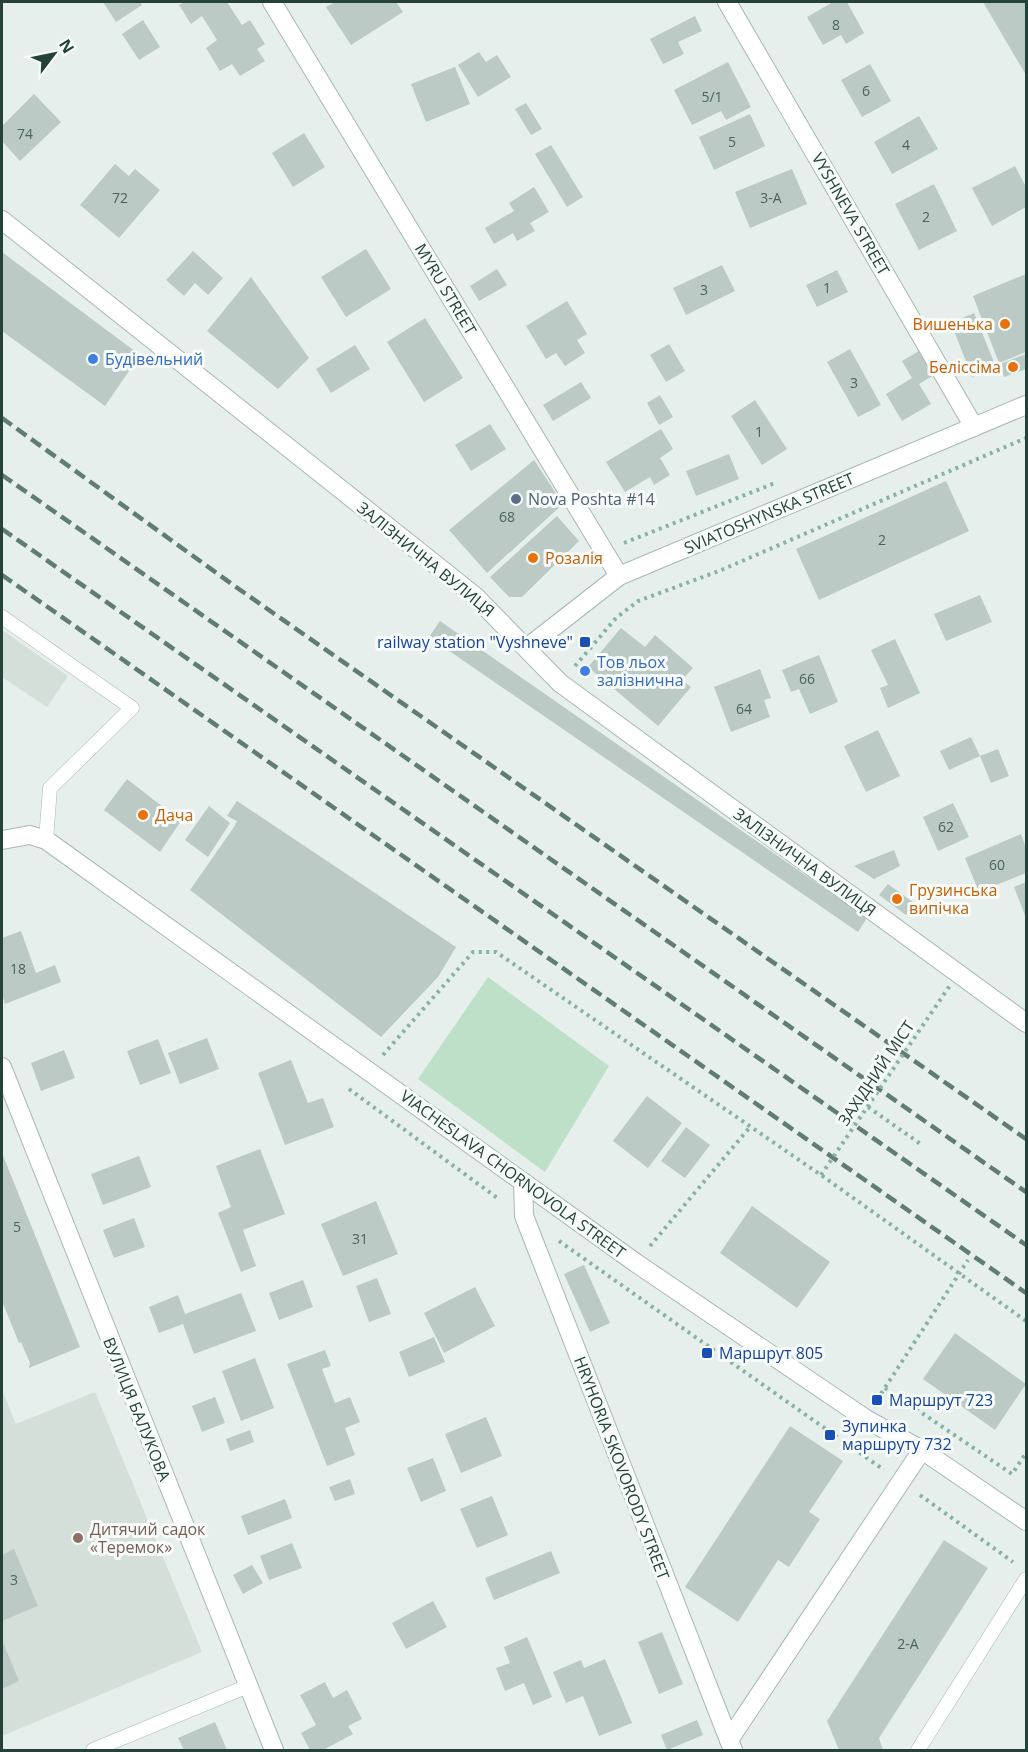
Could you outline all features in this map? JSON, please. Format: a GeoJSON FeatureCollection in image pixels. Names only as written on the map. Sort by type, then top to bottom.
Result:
{"type":"FeatureCollection","features":[{"type":"Feature","properties":{"kind":"street","name":"MYRU STREET"},"geometry":{"type":"LineString","coordinates":[[272,2],[619,576]]}},
{"type":"Feature","properties":{"kind":"street","name":"VYSHNEVA STREET"},"geometry":{"type":"LineString","coordinates":[[727,2],[974,427]]}},
{"type":"Feature","properties":{"kind":"street","name":"ЗАЛІЗНИЧНА ВУЛИЦЯ"},"geometry":{"type":"LineString","coordinates":[[2,220],[475,596],[560,683],[1026,1023]]}},
{"type":"Feature","properties":{"kind":"street","name":"SVIATOSHYNSKA STREET"},"geometry":{"type":"LineString","coordinates":[[528,648],[619,576],[1026,405]]}},
{"type":"Feature","properties":{"kind":"street"},"geometry":{"type":"LineString","coordinates":[[2,840],[30,835],[46,840]]}},
{"type":"Feature","properties":{"kind":"street","name":"VIACHESLAVA CHORNOVOLA STREET"},"geometry":{"type":"LineString","coordinates":[[46,840],[636,1263],[867,1419],[922,1450],[1026,1521]]}},
{"type":"Feature","properties":{"kind":"street","name":"ВУЛИЦЯ БАЛУКОВА"},"geometry":{"type":"LineString","coordinates":[[2,1067],[274,1750]]}},
{"type":"Feature","properties":{"kind":"street","name":"HRYHORIA SKOVORODY STREET"},"geometry":{"type":"LineString","coordinates":[[523,1182],[524,1216],[731,1745]]}},
{"type":"Feature","properties":{"kind":"street"},"geometry":{"type":"LineString","coordinates":[[731,1745],[922,1450]]}},
{"type":"Feature","properties":{"kind":"lane"},"geometry":{"type":"LineString","coordinates":[[2,617],[132,708],[50,788],[46,840]]}},
{"type":"Feature","properties":{"kind":"lane"},"geometry":{"type":"LineString","coordinates":[[918,1750],[1026,1579]]}},
{"type":"Feature","properties":{"kind":"lane"},"geometry":{"type":"LineString","coordinates":[[93,1750],[248,1686]]}},
{"type":"Feature","properties":{"kind":"path"},"geometry":{"type":"LineString","coordinates":[[560,683],[616,618],[638,601],[719,571],[1026,438]]}},
{"type":"Feature","properties":{"kind":"path"},"geometry":{"type":"LineString","coordinates":[[369,1071],[473,952],[496,952],[821,1175],[1026,1321]]}},
{"type":"Feature","properties":{"kind":"path","name":"ЗАХІДНИЙ МІСТ"},"geometry":{"type":"LineString","coordinates":[[821,1175],[951,984]]}},
{"type":"Feature","properties":{"kind":"path"},"geometry":{"type":"LineString","coordinates":[[344,1085],[506,1205]]}},
{"type":"Feature","properties":{"kind":"path"},"geometry":{"type":"LineString","coordinates":[[868,1107],[922,1145]]}},
{"type":"Feature","properties":{"kind":"path"},"geometry":{"type":"LineString","coordinates":[[620,1286],[636,1263],[750,1127]]}},
{"type":"Feature","properties":{"kind":"path"},"geometry":{"type":"LineString","coordinates":[[524,1216],[1017,1565]]}},
{"type":"Feature","properties":{"kind":"path"},"geometry":{"type":"LineString","coordinates":[[867,1419],[968,1260]]}},
{"type":"Feature","properties":{"kind":"path"},"geometry":{"type":"LineString","coordinates":[[885,1388],[1012,1474],[1026,1454]]}},
{"type":"Feature","properties":{"kind":"shaded area"},"geometry":{"type":"Polygon","coordinates":[[[2,630],[68,676],[47,707],[2,677],[2,630]]]}},
{"type":"Feature","properties":{"kind":"shaded area","name":"Дитячий садок «Теремок»"},"geometry":{"type":"Polygon","coordinates":[[[2,1390],[16,1424],[95,1392],[202,1652],[2,1736],[2,1390]]]}},
{"type":"Feature","properties":{"kind":"green space"},"geometry":{"type":"Polygon","coordinates":[[[488,977],[609,1066],[545,1172],[418,1079],[488,977]]]}},
{"type":"Feature","properties":{"kind":"building"},"geometry":{"type":"Polygon","coordinates":[[[103,2],[140,2],[142,5],[116,22],[103,2]]]}},
{"type":"Feature","properties":{"kind":"building"},"geometry":{"type":"Polygon","coordinates":[[[185,2],[227,2],[242,25],[250,20],[265,44],[257,49],[265,61],[240,76],[232,64],[220,71],[206,48],[217,40],[202,16],[191,24],[179,5],[185,2]]]}},
{"type":"Feature","properties":{"kind":"building"},"geometry":{"type":"Polygon","coordinates":[[[335,2],[396,2],[403,12],[351,45],[326,7],[335,2]]]}},
{"type":"Feature","properties":{"kind":"building"},"geometry":{"type":"Polygon","coordinates":[[[833,2],[847,2],[864,33],[846,44],[841,35],[823,45],[807,17],[833,2]]]}},
{"type":"Feature","properties":{"kind":"building"},"geometry":{"type":"Polygon","coordinates":[[[983,2],[1026,2],[1026,75],[983,2]]]}},
{"type":"Feature","properties":{"kind":"building"},"geometry":{"type":"Polygon","coordinates":[[[695,16],[702,31],[678,42],[684,54],[663,64],[650,39],[695,16]]]}},
{"type":"Feature","properties":{"kind":"building"},"geometry":{"type":"Polygon","coordinates":[[[143,20],[160,47],[139,60],[122,34],[143,20]]]}},
{"type":"Feature","properties":{"kind":"building"},"geometry":{"type":"Polygon","coordinates":[[[479,52],[486,62],[497,55],[511,77],[478,97],[458,65],[479,52]]]}},
{"type":"Feature","properties":{"kind":"building"},"geometry":{"type":"Polygon","coordinates":[[[728,62],[751,107],[726,120],[721,111],[692,125],[674,90],[728,62]]]}},
{"type":"Feature","properties":{"kind":"building"},"geometry":{"type":"Polygon","coordinates":[[[870,64],[891,101],[862,117],[841,80],[870,64]]]}},
{"type":"Feature","properties":{"kind":"building"},"geometry":{"type":"Polygon","coordinates":[[[455,67],[470,104],[426,122],[411,84],[455,67]]]}},
{"type":"Feature","properties":{"kind":"building"},"geometry":{"type":"Polygon","coordinates":[[[34,94],[61,122],[20,161],[2,141],[2,126],[34,94]]]}},
{"type":"Feature","properties":{"kind":"building"},"geometry":{"type":"Polygon","coordinates":[[[526,103],[542,129],[531,135],[515,109],[526,103]]]}},
{"type":"Feature","properties":{"kind":"building"},"geometry":{"type":"Polygon","coordinates":[[[750,114],[765,146],[714,170],[699,137],[750,114]]]}},
{"type":"Feature","properties":{"kind":"building"},"geometry":{"type":"Polygon","coordinates":[[[919,116],[938,149],[892,174],[874,142],[919,116]]]}},
{"type":"Feature","properties":{"kind":"building"},"geometry":{"type":"Polygon","coordinates":[[[304,133],[325,167],[293,187],[272,153],[304,133]]]}},
{"type":"Feature","properties":{"kind":"building"},"geometry":{"type":"Polygon","coordinates":[[[551,145],[583,197],[567,207],[535,154],[551,145]]]}},
{"type":"Feature","properties":{"kind":"building"},"geometry":{"type":"Polygon","coordinates":[[[115,164],[129,176],[135,169],[160,190],[119,238],[80,205],[115,164]]]}},
{"type":"Feature","properties":{"kind":"building"},"geometry":{"type":"Polygon","coordinates":[[[1015,166],[1026,187],[1026,207],[992,226],[972,188],[1015,166]]]}},
{"type":"Feature","properties":{"kind":"building"},"geometry":{"type":"Polygon","coordinates":[[[792,169],[807,204],[750,228],[735,192],[792,169]]]}},
{"type":"Feature","properties":{"kind":"building"},"geometry":{"type":"Polygon","coordinates":[[[934,184],[957,231],[919,250],[895,204],[934,184]]]}},
{"type":"Feature","properties":{"kind":"building"},"geometry":{"type":"Polygon","coordinates":[[[534,187],[549,212],[530,223],[535,231],[517,241],[513,233],[494,244],[485,228],[514,211],[509,203],[534,187]]]}},
{"type":"Feature","properties":{"kind":"building"},"geometry":{"type":"Polygon","coordinates":[[[366,249],[391,289],[346,317],[321,277],[366,249]]]}},
{"type":"Feature","properties":{"kind":"building"},"geometry":{"type":"Polygon","coordinates":[[[193,251],[223,278],[208,295],[195,283],[184,296],[166,280],[193,251]]]}},
{"type":"Feature","properties":{"kind":"building"},"geometry":{"type":"Polygon","coordinates":[[[2,252],[140,355],[105,406],[2,331],[2,252]]]}},
{"type":"Feature","properties":{"kind":"building"},"geometry":{"type":"Polygon","coordinates":[[[722,265],[735,291],[686,315],[673,288],[722,265]]]}},
{"type":"Feature","properties":{"kind":"building"},"geometry":{"type":"Polygon","coordinates":[[[497,269],[507,285],[479,301],[470,286],[497,269]]]}},
{"type":"Feature","properties":{"kind":"building"},"geometry":{"type":"Polygon","coordinates":[[[837,270],[848,292],[817,307],[806,285],[837,270]]]}},
{"type":"Feature","properties":{"kind":"building","name":"Вишенька"},"geometry":{"type":"Polygon","coordinates":[[[1026,274],[1026,352],[999,363],[973,296],[1026,274]]]}},
{"type":"Feature","properties":{"kind":"building"},"geometry":{"type":"Polygon","coordinates":[[[251,277],[309,358],[278,389],[207,331],[251,277]]]}},
{"type":"Feature","properties":{"kind":"building"},"geometry":{"type":"Polygon","coordinates":[[[567,301],[587,334],[577,340],[585,353],[565,366],[556,353],[546,359],[526,326],[567,301]]]}},
{"type":"Feature","properties":{"kind":"building"},"geometry":{"type":"Polygon","coordinates":[[[974,313],[996,367],[972,377],[951,323],[974,313]]]}},
{"type":"Feature","properties":{"kind":"building"},"geometry":{"type":"Polygon","coordinates":[[[425,318],[463,378],[424,402],[387,342],[425,318]]]}},
{"type":"Feature","properties":{"kind":"building"},"geometry":{"type":"Polygon","coordinates":[[[669,344],[685,371],[666,382],[650,355],[669,344]]]}},
{"type":"Feature","properties":{"kind":"building"},"geometry":{"type":"Polygon","coordinates":[[[355,345],[370,369],[331,393],[316,369],[355,345]]]}},
{"type":"Feature","properties":{"kind":"building"},"geometry":{"type":"Polygon","coordinates":[[[850,349],[881,405],[858,417],[827,362],[850,349]]]}},
{"type":"Feature","properties":{"kind":"building"},"geometry":{"type":"Polygon","coordinates":[[[919,351],[934,375],[919,384],[931,404],[902,421],[886,394],[912,378],[902,361],[919,351]]]}},
{"type":"Feature","properties":{"kind":"building","name":"Беліссіма"},"geometry":{"type":"Polygon","coordinates":[[[1026,354],[1026,369],[1004,377],[1000,364],[1026,354]]]}},
{"type":"Feature","properties":{"kind":"building"},"geometry":{"type":"Polygon","coordinates":[[[581,382],[591,398],[553,421],[543,405],[581,382]]]}},
{"type":"Feature","properties":{"kind":"building"},"geometry":{"type":"Polygon","coordinates":[[[660,395],[673,417],[659,425],[647,403],[660,395]]]}},
{"type":"Feature","properties":{"kind":"building"},"geometry":{"type":"Polygon","coordinates":[[[755,400],[787,449],[762,465],[731,416],[755,400]]]}},
{"type":"Feature","properties":{"kind":"building"},"geometry":{"type":"Polygon","coordinates":[[[490,424],[506,449],[471,471],[455,445],[490,424]]]}},
{"type":"Feature","properties":{"kind":"building"},"geometry":{"type":"Polygon","coordinates":[[[661,429],[673,449],[660,458],[670,475],[654,485],[650,477],[625,492],[606,462],[661,429]]]}},
{"type":"Feature","properties":{"kind":"building"},"geometry":{"type":"Polygon","coordinates":[[[729,454],[739,479],[696,496],[686,471],[729,454]]]}},
{"type":"Feature","properties":{"kind":"building"},"geometry":{"type":"Polygon","coordinates":[[[534,460],[563,504],[487,573],[449,530],[534,460]]]}},
{"type":"Feature","properties":{"kind":"building"},"geometry":{"type":"Polygon","coordinates":[[[946,481],[969,531],[819,600],[796,549],[946,481]]]}},
{"type":"Feature","properties":{"kind":"building"},"geometry":{"type":"Polygon","coordinates":[[[557,516],[579,541],[522,597],[509,597],[490,577],[557,516]]]}},
{"type":"Feature","properties":{"kind":"building"},"geometry":{"type":"Polygon","coordinates":[[[980,595],[992,622],[946,641],[934,614],[980,595]]]}},
{"type":"Feature","properties":{"kind":"building"},"geometry":{"type":"Polygon","coordinates":[[[440,621],[867,918],[858,932],[429,637],[440,621]]]}},
{"type":"Feature","properties":{"kind":"building"},"geometry":{"type":"Polygon","coordinates":[[[621,628],[645,647],[655,635],[693,668],[682,680],[691,687],[658,726],[588,667],[621,628]]]}},
{"type":"Feature","properties":{"kind":"building"},"geometry":{"type":"Polygon","coordinates":[[[895,639],[920,693],[888,708],[880,688],[888,685],[871,650],[895,639]]]}},
{"type":"Feature","properties":{"kind":"building"},"geometry":{"type":"Polygon","coordinates":[[[819,655],[838,702],[810,714],[799,689],[791,692],[782,670],[819,655]]]}},
{"type":"Feature","properties":{"kind":"building"},"geometry":{"type":"Polygon","coordinates":[[[760,669],[771,698],[764,700],[770,717],[731,732],[714,687],[760,669]]]}},
{"type":"Feature","properties":{"kind":"building"},"geometry":{"type":"Polygon","coordinates":[[[878,730],[900,776],[866,792],[844,746],[878,730]]]}},
{"type":"Feature","properties":{"kind":"building"},"geometry":{"type":"Polygon","coordinates":[[[971,737],[980,756],[949,770],[940,751],[971,737]]]}},
{"type":"Feature","properties":{"kind":"building"},"geometry":{"type":"Polygon","coordinates":[[[998,749],[1009,776],[991,783],[980,756],[998,749]]]}},
{"type":"Feature","properties":{"kind":"building","name":"Дача"},"geometry":{"type":"Polygon","coordinates":[[[127,779],[181,821],[160,852],[104,810],[127,779]]]}},
{"type":"Feature","properties":{"kind":"building"},"geometry":{"type":"Polygon","coordinates":[[[237,801],[456,947],[438,977],[381,1037],[190,890],[234,827],[237,821],[227,816],[237,801]]]}},
{"type":"Feature","properties":{"kind":"building"},"geometry":{"type":"Polygon","coordinates":[[[953,803],[969,837],[938,851],[923,817],[953,803]]]}},
{"type":"Feature","properties":{"kind":"building"},"geometry":{"type":"Polygon","coordinates":[[[209,806],[230,823],[208,857],[185,840],[209,806]]]}},
{"type":"Feature","properties":{"kind":"building"},"geometry":{"type":"Polygon","coordinates":[[[1021,834],[1026,848],[1026,873],[979,892],[965,858],[1021,834]]]}},
{"type":"Feature","properties":{"kind":"building"},"geometry":{"type":"Polygon","coordinates":[[[894,850],[900,866],[874,879],[854,866],[894,850]]]}},
{"type":"Feature","properties":{"kind":"building"},"geometry":{"type":"Polygon","coordinates":[[[1026,882],[1026,918],[1014,887],[1026,882]]]}},
{"type":"Feature","properties":{"kind":"building","name":"Грузинська випічка"},"geometry":{"type":"Polygon","coordinates":[[[888,884],[914,903],[906,915],[879,895],[888,884]]]}},
{"type":"Feature","properties":{"kind":"building"},"geometry":{"type":"Polygon","coordinates":[[[21,931],[36,973],[55,965],[61,982],[5,1004],[2,994],[2,938],[21,931]]]}},
{"type":"Feature","properties":{"kind":"building"},"geometry":{"type":"Polygon","coordinates":[[[207,1038],[219,1069],[180,1084],[168,1053],[207,1038]]]}},
{"type":"Feature","properties":{"kind":"building"},"geometry":{"type":"Polygon","coordinates":[[[158,1039],[171,1073],[140,1085],[127,1051],[158,1039]]]}},
{"type":"Feature","properties":{"kind":"building"},"geometry":{"type":"Polygon","coordinates":[[[64,1050],[75,1078],[41,1091],[31,1063],[64,1050]]]}},
{"type":"Feature","properties":{"kind":"building"},"geometry":{"type":"Polygon","coordinates":[[[291,1060],[308,1103],[323,1098],[334,1127],[285,1145],[258,1073],[291,1060]]]}},
{"type":"Feature","properties":{"kind":"building"},"geometry":{"type":"Polygon","coordinates":[[[647,1096],[682,1123],[648,1168],[613,1141],[647,1096]]]}},
{"type":"Feature","properties":{"kind":"building"},"geometry":{"type":"Polygon","coordinates":[[[686,1127],[710,1145],[685,1178],[661,1161],[686,1127]]]}},
{"type":"Feature","properties":{"kind":"building"},"geometry":{"type":"Polygon","coordinates":[[[260,1149],[285,1214],[243,1230],[256,1266],[241,1272],[218,1213],[231,1207],[216,1166],[260,1149]]]}},
{"type":"Feature","properties":{"kind":"building"},"geometry":{"type":"Polygon","coordinates":[[[2,1153],[80,1347],[29,1368],[30,1363],[2,1301],[2,1153]]]}},
{"type":"Feature","properties":{"kind":"building"},"geometry":{"type":"Polygon","coordinates":[[[139,1156],[151,1187],[103,1205],[91,1174],[139,1156]]]}},
{"type":"Feature","properties":{"kind":"building"},"geometry":{"type":"Polygon","coordinates":[[[376,1201],[398,1254],[343,1276],[321,1224],[376,1201]]]}},
{"type":"Feature","properties":{"kind":"building"},"geometry":{"type":"Polygon","coordinates":[[[752,1206],[830,1262],[797,1308],[720,1253],[752,1206]]]}},
{"type":"Feature","properties":{"kind":"building"},"geometry":{"type":"Polygon","coordinates":[[[134,1218],[145,1247],[114,1258],[103,1230],[134,1218]]]}},
{"type":"Feature","properties":{"kind":"building"},"geometry":{"type":"Polygon","coordinates":[[[584,1265],[610,1323],[590,1332],[564,1274],[584,1265]]]}},
{"type":"Feature","properties":{"kind":"building"},"geometry":{"type":"Polygon","coordinates":[[[377,1278],[391,1314],[369,1322],[356,1286],[377,1278]]]}},
{"type":"Feature","properties":{"kind":"building"},"geometry":{"type":"Polygon","coordinates":[[[303,1280],[313,1307],[279,1320],[269,1293],[303,1280]]]}},
{"type":"Feature","properties":{"kind":"building"},"geometry":{"type":"Polygon","coordinates":[[[475,1287],[495,1326],[444,1353],[424,1313],[475,1287]]]}},
{"type":"Feature","properties":{"kind":"building"},"geometry":{"type":"Polygon","coordinates":[[[241,1293],[256,1331],[194,1354],[183,1324],[159,1333],[149,1307],[178,1295],[185,1314],[241,1293]]]}},
{"type":"Feature","properties":{"kind":"building"},"geometry":{"type":"Polygon","coordinates":[[[955,1333],[1026,1384],[995,1430],[923,1379],[955,1333]]]}},
{"type":"Feature","properties":{"kind":"building"},"geometry":{"type":"Polygon","coordinates":[[[434,1337],[445,1362],[409,1377],[399,1352],[434,1337]]]}},
{"type":"Feature","properties":{"kind":"building"},"geometry":{"type":"Polygon","coordinates":[[[325,1350],[331,1366],[322,1369],[335,1403],[350,1397],[360,1422],[345,1428],[355,1455],[327,1466],[287,1364],[325,1350]]]}},
{"type":"Feature","properties":{"kind":"building"},"geometry":{"type":"Polygon","coordinates":[[[255,1358],[274,1408],[241,1421],[222,1371],[255,1358]]]}},
{"type":"Feature","properties":{"kind":"building"},"geometry":{"type":"Polygon","coordinates":[[[215,1397],[225,1423],[202,1432],[192,1406],[215,1397]]]}},
{"type":"Feature","properties":{"kind":"building"},"geometry":{"type":"Polygon","coordinates":[[[486,1417],[502,1456],[461,1473],[445,1434],[486,1417]]]}},
{"type":"Feature","properties":{"kind":"building"},"geometry":{"type":"Polygon","coordinates":[[[790,1426],[843,1461],[809,1512],[820,1519],[789,1567],[778,1560],[738,1622],[685,1587],[790,1426]]]}},
{"type":"Feature","properties":{"kind":"building"},"geometry":{"type":"Polygon","coordinates":[[[250,1430],[254,1442],[230,1451],[226,1439],[250,1430]]]}},
{"type":"Feature","properties":{"kind":"building"},"geometry":{"type":"Polygon","coordinates":[[[433,1458],[446,1491],[421,1502],[407,1468],[433,1458]]]}},
{"type":"Feature","properties":{"kind":"building"},"geometry":{"type":"Polygon","coordinates":[[[350,1479],[355,1494],[335,1501],[329,1487],[350,1479]]]}},
{"type":"Feature","properties":{"kind":"building"},"geometry":{"type":"Polygon","coordinates":[[[492,1496],[508,1535],[477,1548],[460,1509],[492,1496]]]}},
{"type":"Feature","properties":{"kind":"building"},"geometry":{"type":"Polygon","coordinates":[[[285,1499],[292,1518],[248,1535],[241,1516],[285,1499]]]}},
{"type":"Feature","properties":{"kind":"building"},"geometry":{"type":"Polygon","coordinates":[[[944,1540],[988,1568],[879,1738],[883,1750],[839,1750],[827,1721],[944,1540]]]}},
{"type":"Feature","properties":{"kind":"building"},"geometry":{"type":"Polygon","coordinates":[[[292,1543],[302,1568],[269,1580],[260,1556],[292,1543]]]}},
{"type":"Feature","properties":{"kind":"building"},"geometry":{"type":"Polygon","coordinates":[[[14,1549],[38,1606],[2,1621],[2,1555],[14,1549]]]}},
{"type":"Feature","properties":{"kind":"building"},"geometry":{"type":"Polygon","coordinates":[[[551,1551],[560,1573],[494,1600],[485,1578],[551,1551]]]}},
{"type":"Feature","properties":{"kind":"building"},"geometry":{"type":"Polygon","coordinates":[[[252,1565],[263,1583],[243,1594],[233,1575],[252,1565]]]}},
{"type":"Feature","properties":{"kind":"building"},"geometry":{"type":"Polygon","coordinates":[[[433,1601],[447,1627],[406,1649],[392,1623],[433,1601]]]}},
{"type":"Feature","properties":{"kind":"building"},"geometry":{"type":"Polygon","coordinates":[[[662,1632],[683,1684],[659,1694],[638,1642],[662,1632]]]}},
{"type":"Feature","properties":{"kind":"building"},"geometry":{"type":"Polygon","coordinates":[[[527,1637],[552,1697],[533,1705],[524,1683],[505,1691],[496,1668],[510,1663],[504,1647],[527,1637]]]}},
{"type":"Feature","properties":{"kind":"building"},"geometry":{"type":"Polygon","coordinates":[[[2,1640],[19,1681],[2,1689],[2,1640]]]}},
{"type":"Feature","properties":{"kind":"building"},"geometry":{"type":"Polygon","coordinates":[[[605,1659],[632,1723],[599,1736],[583,1696],[566,1703],[553,1672],[581,1660],[584,1668],[605,1659]]]}},
{"type":"Feature","properties":{"kind":"building"},"geometry":{"type":"Polygon","coordinates":[[[325,1682],[333,1698],[347,1690],[362,1719],[348,1726],[353,1734],[323,1750],[310,1750],[301,1733],[316,1725],[300,1695],[325,1682]]]}},
{"type":"Feature","properties":{"kind":"building"},"geometry":{"type":"Polygon","coordinates":[[[697,1720],[703,1735],[667,1750],[661,1735],[697,1720]]]}},
{"type":"Feature","properties":{"kind":"building"},"geometry":{"type":"Polygon","coordinates":[[[215,1722],[227,1750],[184,1750],[178,1738],[215,1722]]]}},
{"type":"Feature","properties":{"kind":"railway"},"geometry":{"type":"LineString","coordinates":[[2,418],[236,587],[1026,1139]]}},
{"type":"Feature","properties":{"kind":"railway"},"geometry":{"type":"LineString","coordinates":[[2,475],[1026,1192]]}},
{"type":"Feature","properties":{"kind":"railway"},"geometry":{"type":"LineString","coordinates":[[2,529],[1026,1245]]}},
{"type":"Feature","properties":{"kind":"railway"},"geometry":{"type":"LineString","coordinates":[[2,575],[1026,1293]]}},
{"type":"Feature","properties":{"kind":"place","name":"Вишенька"},"geometry":{"type":"Point","coordinates":[1005,324]}},
{"type":"Feature","properties":{"kind":"place","name":"Будівельний"},"geometry":{"type":"Point","coordinates":[93,359]}},
{"type":"Feature","properties":{"kind":"place","name":"Беліссіма"},"geometry":{"type":"Point","coordinates":[1013,367]}},
{"type":"Feature","properties":{"kind":"place","name":"Nova Poshta #14"},"geometry":{"type":"Point","coordinates":[516,499]}},
{"type":"Feature","properties":{"kind":"place","name":"Розалія"},"geometry":{"type":"Point","coordinates":[533,558]}},
{"type":"Feature","properties":{"kind":"place","name":"railway station \"Vyshneve\""},"geometry":{"type":"Point","coordinates":[585,642]}},
{"type":"Feature","properties":{"kind":"place","name":"Тов льох залізнична"},"geometry":{"type":"Point","coordinates":[585,671]}},
{"type":"Feature","properties":{"kind":"place","name":"Дача"},"geometry":{"type":"Point","coordinates":[143,815]}},
{"type":"Feature","properties":{"kind":"place","name":"Грузинська випічка"},"geometry":{"type":"Point","coordinates":[897,899]}},
{"type":"Feature","properties":{"kind":"place","name":"Маршрут 805"},"geometry":{"type":"Point","coordinates":[707,1353]}},
{"type":"Feature","properties":{"kind":"place","name":"Маршрут 723"},"geometry":{"type":"Point","coordinates":[877,1400]}},
{"type":"Feature","properties":{"kind":"place","name":"Зупинка маршруту 732"},"geometry":{"type":"Point","coordinates":[830,1435]}},
{"type":"Feature","properties":{"kind":"place","name":"Дитячий садок «Теремок»"},"geometry":{"type":"Point","coordinates":[78,1538]}}]}
